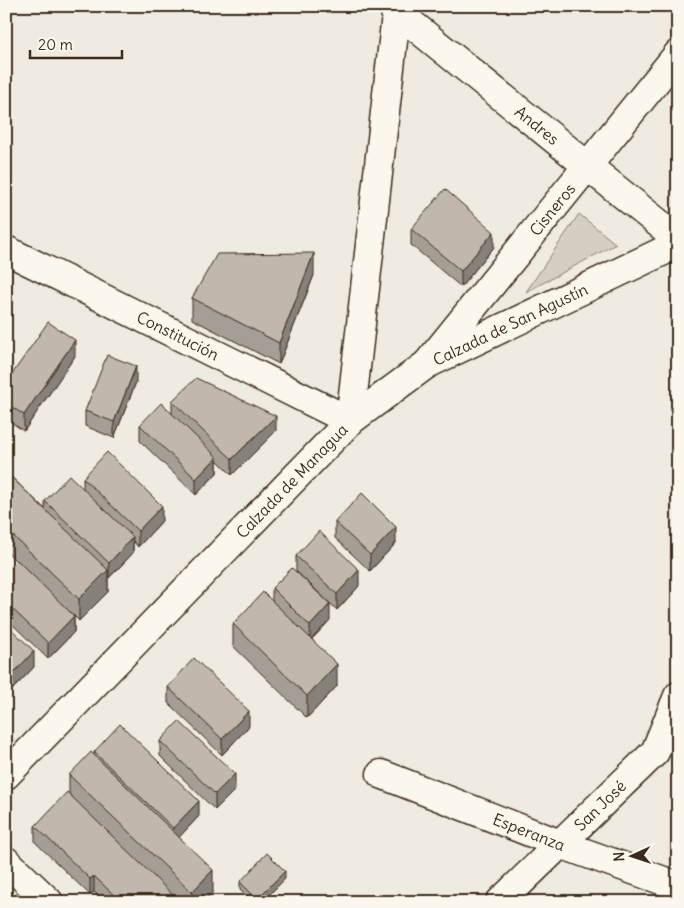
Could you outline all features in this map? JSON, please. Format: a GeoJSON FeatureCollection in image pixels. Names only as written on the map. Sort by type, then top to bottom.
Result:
{"type":"FeatureCollection","features":[{"type":"Feature","properties":{"kind":"street","name":"Andres"},"geometry":{"type":"LineString","coordinates":[[397,9],[678,239]]}},
{"type":"Feature","properties":{"kind":"street","name":"Calzada de Managua"},"geometry":{"type":"LineString","coordinates":[[6,775],[350,421],[397,9]]}},
{"type":"Feature","properties":{"kind":"street","name":"Cisneros"},"geometry":{"type":"LineString","coordinates":[[427,364],[678,54]]}},
{"type":"Feature","properties":{"kind":"street","name":"Calzada de San Agustín"},"geometry":{"type":"LineString","coordinates":[[350,421],[427,364],[678,244]]}},
{"type":"Feature","properties":{"kind":"street","name":"Constitución"},"geometry":{"type":"LineString","coordinates":[[6,250],[350,421]]}},
{"type":"Feature","properties":{"kind":"street","name":"San José"},"geometry":{"type":"LineString","coordinates":[[500,902],[654,752],[678,696]]}},
{"type":"Feature","properties":{"kind":"street","name":"Esperanza"},"geometry":{"type":"LineString","coordinates":[[381,774],[560,844],[678,886]]}},
{"type":"Feature","properties":{"kind":"street"},"geometry":{"type":"LineString","coordinates":[[6,862],[49,902]]}},
{"type":"Feature","properties":{"kind":"shaded area"},"geometry":{"type":"Polygon","coordinates":[[[579,214],[616,244],[526,292],[579,214]]]}},
{"type":"Feature","properties":{"kind":"building"},"geometry":{"type":"Polygon","coordinates":[[[445,189],[494,232],[461,271],[411,229],[445,189]]]}},
{"type":"Feature","properties":{"kind":"building"},"geometry":{"type":"Polygon","coordinates":[[[314,253],[279,343],[192,298],[217,254],[314,253]]]}},
{"type":"Feature","properties":{"kind":"building"},"geometry":{"type":"Polygon","coordinates":[[[48,322],[75,340],[24,415],[6,403],[6,383],[48,322]]]}},
{"type":"Feature","properties":{"kind":"building"},"geometry":{"type":"Polygon","coordinates":[[[107,355],[136,366],[114,422],[85,411],[107,355]]]}},
{"type":"Feature","properties":{"kind":"building"},"geometry":{"type":"Polygon","coordinates":[[[196,378],[276,416],[232,459],[172,401],[196,378]]]}},
{"type":"Feature","properties":{"kind":"building"},"geometry":{"type":"Polygon","coordinates":[[[161,403],[217,457],[196,479],[140,425],[161,403]]]}},
{"type":"Feature","properties":{"kind":"building"},"geometry":{"type":"Polygon","coordinates":[[[107,452],[162,506],[138,531],[83,478],[107,452]]]}},
{"type":"Feature","properties":{"kind":"building"},"geometry":{"type":"Polygon","coordinates":[[[6,472],[108,570],[79,599],[6,529],[6,472]]]}},
{"type":"Feature","properties":{"kind":"building"},"geometry":{"type":"Polygon","coordinates":[[[69,475],[133,537],[109,563],[45,501],[69,475]]]}},
{"type":"Feature","properties":{"kind":"building"},"geometry":{"type":"Polygon","coordinates":[[[362,493],[396,527],[370,555],[335,522],[362,493]]]}},
{"type":"Feature","properties":{"kind":"building"},"geometry":{"type":"Polygon","coordinates":[[[319,531],[359,570],[337,594],[296,556],[319,531]]]}},
{"type":"Feature","properties":{"kind":"building"},"geometry":{"type":"Polygon","coordinates":[[[17,560],[74,616],[48,643],[6,603],[6,571],[17,560]]]}},
{"type":"Feature","properties":{"kind":"building"},"geometry":{"type":"Polygon","coordinates":[[[292,568],[330,604],[310,626],[272,588],[292,568]]]}},
{"type":"Feature","properties":{"kind":"building"},"geometry":{"type":"Polygon","coordinates":[[[263,592],[337,664],[307,696],[233,624],[263,592]]]}},
{"type":"Feature","properties":{"kind":"building"},"geometry":{"type":"Polygon","coordinates":[[[6,624],[34,651],[11,676],[6,671],[6,624]]]}},
{"type":"Feature","properties":{"kind":"building"},"geometry":{"type":"Polygon","coordinates":[[[194,658],[249,711],[222,739],[168,687],[194,658]]]}},
{"type":"Feature","properties":{"kind":"building"},"geometry":{"type":"Polygon","coordinates":[[[179,721],[235,774],[215,794],[160,741],[179,721]]]}},
{"type":"Feature","properties":{"kind":"building"},"geometry":{"type":"Polygon","coordinates":[[[120,724],[199,801],[173,828],[94,752],[120,724]]]}},
{"type":"Feature","properties":{"kind":"building"},"geometry":{"type":"Polygon","coordinates":[[[91,752],[213,870],[192,892],[69,775],[91,752]]]}},
{"type":"Feature","properties":{"kind":"building"},"geometry":{"type":"Polygon","coordinates":[[[67,792],[180,902],[121,902],[94,876],[90,879],[35,826],[67,792]]]}},
{"type":"Feature","properties":{"kind":"building"},"geometry":{"type":"Polygon","coordinates":[[[267,853],[285,871],[257,899],[240,882],[267,853]]]}}]}
